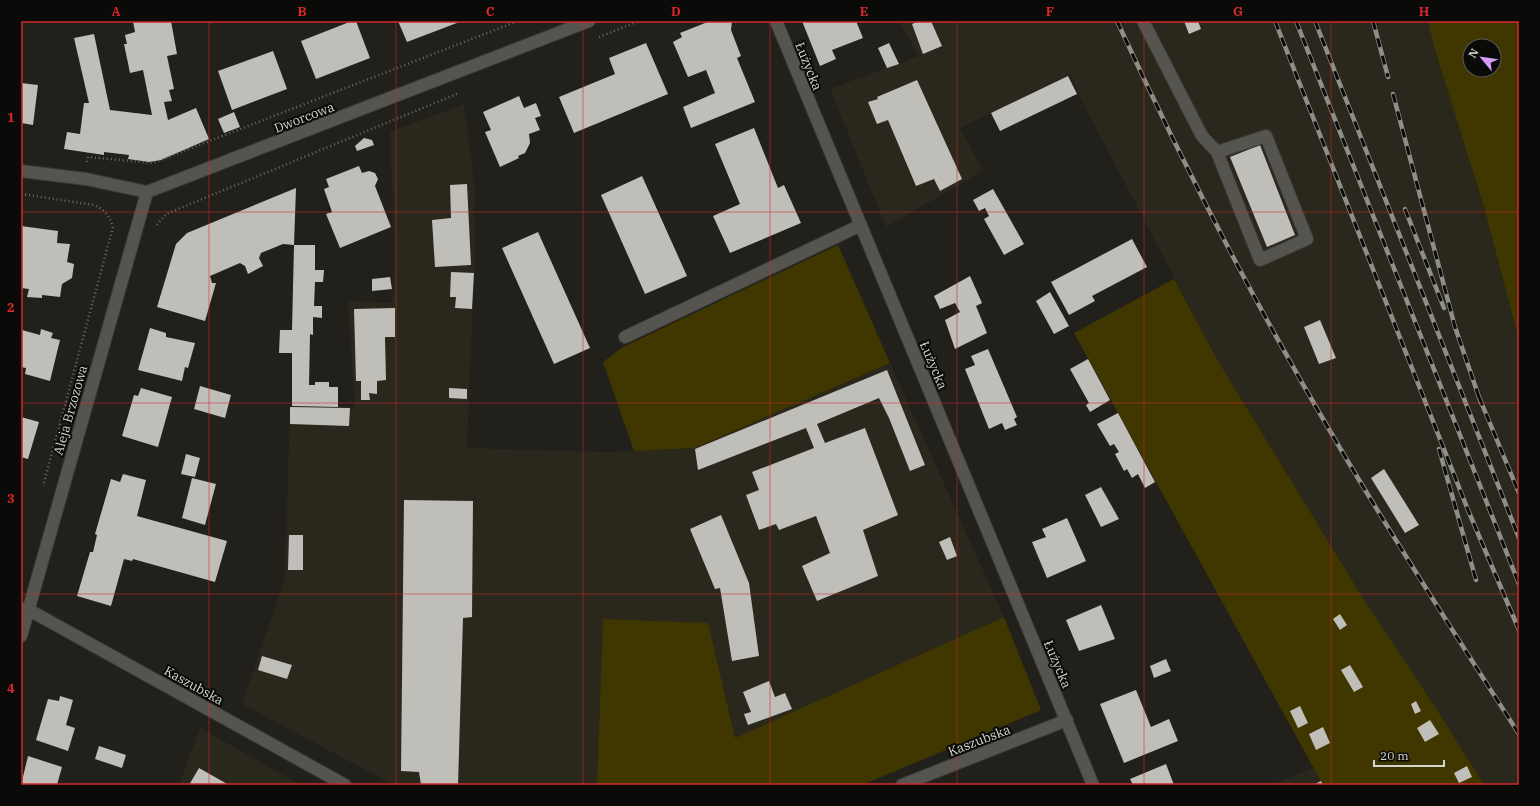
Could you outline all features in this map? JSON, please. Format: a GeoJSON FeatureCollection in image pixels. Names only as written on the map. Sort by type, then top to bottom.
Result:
{"type":"FeatureCollection","features":[{"type":"Feature","properties":{"kind":"street","name":"Dworcowa"},"geometry":{"type":"LineString","coordinates":[[147,192],[589,21]]}},
{"type":"Feature","properties":{"kind":"street","name":"Łużycka"},"geometry":{"type":"LineString","coordinates":[[776,21],[1093,785]]}},
{"type":"Feature","properties":{"kind":"street"},"geometry":{"type":"LineString","coordinates":[[1143,21],[1202,136],[1217,152],[1260,260],[1307,239],[1266,136],[1217,152]]}},
{"type":"Feature","properties":{"kind":"street"},"geometry":{"type":"LineString","coordinates":[[21,171],[86,179],[147,192]]}},
{"type":"Feature","properties":{"kind":"street","name":"Aleja Brzozowa"},"geometry":{"type":"LineString","coordinates":[[21,636],[25,609],[147,192]]}},
{"type":"Feature","properties":{"kind":"street"},"geometry":{"type":"LineString","coordinates":[[625,337],[860,225]]}},
{"type":"Feature","properties":{"kind":"street","name":"Kaszubska"},"geometry":{"type":"LineString","coordinates":[[25,609],[344,785]]}},
{"type":"Feature","properties":{"kind":"street","name":"Kaszubska"},"geometry":{"type":"LineString","coordinates":[[902,785],[1066,720]]}},
{"type":"Feature","properties":{"kind":"path"},"geometry":{"type":"LineString","coordinates":[[88,157],[153,163],[518,21]]}},
{"type":"Feature","properties":{"kind":"path"},"geometry":{"type":"LineString","coordinates":[[155,229],[166,214],[421,108]]}},
{"type":"Feature","properties":{"kind":"path"},"geometry":{"type":"LineString","coordinates":[[21,194],[94,205],[102,208],[108,214],[113,227],[41,491]]}},
{"type":"Feature","properties":{"kind":"shaded area"},"geometry":{"type":"Polygon","coordinates":[[[899,21],[1428,21],[1434,47],[1484,207],[1519,340],[1519,785],[1484,785],[1439,713],[1361,595],[1218,361],[1088,113],[1070,75],[960,128],[983,171],[886,227],[830,89],[919,56],[899,21]]]}},
{"type":"Feature","properties":{"kind":"shaded area"},"geometry":{"type":"Polygon","coordinates":[[[1428,21],[1519,21],[1519,340],[1484,207],[1434,47],[1428,21]]]}},
{"type":"Feature","properties":{"kind":"shaded area"},"geometry":{"type":"Polygon","coordinates":[[[464,104],[474,182],[474,273],[467,448],[608,452],[695,448],[890,363],[1004,617],[735,738],[708,624],[603,619],[597,785],[394,785],[242,704],[285,578],[290,407],[355,408],[348,301],[392,303],[395,256],[390,132],[464,104]]]}},
{"type":"Feature","properties":{"kind":"shaded area"},"geometry":{"type":"Polygon","coordinates":[[[838,245],[890,363],[695,448],[634,451],[603,362],[623,347],[838,245]]]}},
{"type":"Feature","properties":{"kind":"shaded area"},"geometry":{"type":"Polygon","coordinates":[[[1174,279],[1218,361],[1361,595],[1439,713],[1484,785],[1323,785],[1074,333],[1174,279]]]}},
{"type":"Feature","properties":{"kind":"shaded area"},"geometry":{"type":"Polygon","coordinates":[[[1004,617],[1041,710],[862,785],[597,785],[603,619],[708,623],[735,738],[1004,617]]]}},
{"type":"Feature","properties":{"kind":"shaded area"},"geometry":{"type":"Polygon","coordinates":[[[200,728],[301,785],[179,785],[200,728]]]}},
{"type":"Feature","properties":{"kind":"shaded area"},"geometry":{"type":"Polygon","coordinates":[[[1315,767],[1323,785],[1271,785],[1315,767]]]}},
{"type":"Feature","properties":{"kind":"building"},"geometry":{"type":"Polygon","coordinates":[[[133,21],[171,21],[177,54],[167,56],[174,89],[169,90],[172,101],[164,102],[168,120],[196,108],[209,139],[161,160],[149,162],[128,159],[129,155],[104,152],[104,155],[64,149],[67,132],[80,134],[84,103],[89,103],[74,38],[94,34],[110,110],[152,115],[143,70],[130,73],[124,44],[127,44],[125,35],[135,32],[133,21]]]}},
{"type":"Feature","properties":{"kind":"building"},"geometry":{"type":"Polygon","coordinates":[[[352,21],[356,21],[370,58],[316,79],[301,41],[352,21]]]}},
{"type":"Feature","properties":{"kind":"building"},"geometry":{"type":"Polygon","coordinates":[[[398,21],[462,21],[407,42],[398,21]]]}},
{"type":"Feature","properties":{"kind":"building"},"geometry":{"type":"Polygon","coordinates":[[[710,21],[732,21],[731,30],[741,56],[737,58],[755,102],[691,128],[683,107],[715,93],[706,70],[688,77],[673,42],[682,37],[680,33],[710,21]]]}},
{"type":"Feature","properties":{"kind":"building"},"geometry":{"type":"Polygon","coordinates":[[[802,21],[856,21],[863,38],[832,50],[836,59],[820,66],[802,21]]]}},
{"type":"Feature","properties":{"kind":"building"},"geometry":{"type":"Polygon","coordinates":[[[919,21],[931,21],[942,46],[923,54],[912,24],[919,21]]]}},
{"type":"Feature","properties":{"kind":"building"},"geometry":{"type":"Polygon","coordinates":[[[1184,21],[1198,21],[1201,29],[1189,34],[1184,21]]]}},
{"type":"Feature","properties":{"kind":"building"},"geometry":{"type":"Polygon","coordinates":[[[646,43],[668,94],[574,133],[559,97],[615,74],[609,58],[646,43]]]}},
{"type":"Feature","properties":{"kind":"building"},"geometry":{"type":"Polygon","coordinates":[[[889,43],[899,64],[887,68],[878,48],[889,43]]]}},
{"type":"Feature","properties":{"kind":"building"},"geometry":{"type":"Polygon","coordinates":[[[273,51],[287,89],[232,110],[218,71],[273,51]]]}},
{"type":"Feature","properties":{"kind":"building"},"geometry":{"type":"Polygon","coordinates":[[[1068,76],[1077,94],[1000,131],[991,113],[1068,76]]]}},
{"type":"Feature","properties":{"kind":"building"},"geometry":{"type":"Polygon","coordinates":[[[917,80],[962,179],[940,191],[934,179],[916,186],[888,120],[877,124],[868,102],[878,99],[877,97],[917,80]]]}},
{"type":"Feature","properties":{"kind":"building"},"geometry":{"type":"Polygon","coordinates":[[[21,83],[38,85],[33,125],[21,123],[21,83]]]}},
{"type":"Feature","properties":{"kind":"building"},"geometry":{"type":"Polygon","coordinates":[[[519,96],[524,108],[536,103],[541,116],[535,118],[540,130],[529,134],[530,143],[525,153],[518,156],[519,158],[500,167],[485,132],[491,130],[483,112],[519,96]]]}},
{"type":"Feature","properties":{"kind":"building"},"geometry":{"type":"Polygon","coordinates":[[[234,112],[240,127],[224,133],[218,119],[234,112]]]}},
{"type":"Feature","properties":{"kind":"building"},"geometry":{"type":"Polygon","coordinates":[[[754,128],[778,188],[784,185],[801,223],[730,253],[713,216],[740,204],[715,144],[754,128]]]}},
{"type":"Feature","properties":{"kind":"building"},"geometry":{"type":"Polygon","coordinates":[[[364,138],[372,140],[374,145],[357,151],[355,146],[364,138]]]}},
{"type":"Feature","properties":{"kind":"building"},"geometry":{"type":"Polygon","coordinates":[[[1260,145],[1295,235],[1267,247],[1230,157],[1260,145]]]}},
{"type":"Feature","properties":{"kind":"building"},"geometry":{"type":"Polygon","coordinates":[[[359,166],[362,173],[369,171],[375,173],[378,179],[375,186],[391,227],[340,248],[326,214],[332,212],[324,189],[329,187],[326,179],[359,166]]]}},
{"type":"Feature","properties":{"kind":"building"},"geometry":{"type":"Polygon","coordinates":[[[642,176],[687,276],[645,294],[601,195],[642,176]]]}},
{"type":"Feature","properties":{"kind":"building"},"geometry":{"type":"Polygon","coordinates":[[[467,184],[471,265],[435,267],[432,220],[451,218],[450,185],[467,184]]]}},
{"type":"Feature","properties":{"kind":"building"},"geometry":{"type":"Polygon","coordinates":[[[296,188],[294,245],[283,244],[261,253],[259,258],[263,266],[248,274],[245,266],[240,263],[210,276],[212,283],[216,283],[205,321],[157,307],[176,244],[187,233],[296,188]]]}},
{"type":"Feature","properties":{"kind":"building"},"geometry":{"type":"Polygon","coordinates":[[[993,189],[1024,244],[1004,255],[984,219],[989,216],[985,208],[979,211],[973,200],[993,189]]]}},
{"type":"Feature","properties":{"kind":"building"},"geometry":{"type":"Polygon","coordinates":[[[21,226],[58,231],[57,243],[70,244],[67,262],[74,264],[72,278],[62,284],[60,297],[42,295],[42,298],[27,297],[29,289],[21,288],[21,226]]]}},
{"type":"Feature","properties":{"kind":"building"},"geometry":{"type":"Polygon","coordinates":[[[538,232],[590,348],[554,364],[502,248],[538,232]]]}},
{"type":"Feature","properties":{"kind":"building"},"geometry":{"type":"Polygon","coordinates":[[[1132,239],[1147,267],[1092,296],[1095,301],[1069,315],[1051,282],[1132,239]]]}},
{"type":"Feature","properties":{"kind":"building"},"geometry":{"type":"Polygon","coordinates":[[[294,245],[315,245],[315,270],[324,270],[323,282],[315,282],[314,306],[322,306],[322,318],[313,317],[313,335],[310,334],[309,385],[315,385],[315,382],[329,382],[329,387],[338,387],[338,407],[292,406],[292,353],[279,353],[280,330],[292,330],[294,245]]]}},
{"type":"Feature","properties":{"kind":"building"},"geometry":{"type":"Polygon","coordinates":[[[451,272],[474,273],[472,309],[455,308],[456,297],[450,297],[451,272]]]}},
{"type":"Feature","properties":{"kind":"building"},"geometry":{"type":"Polygon","coordinates":[[[970,276],[982,303],[976,306],[987,333],[955,349],[945,320],[960,312],[955,303],[940,309],[934,296],[970,276]]]}},
{"type":"Feature","properties":{"kind":"building"},"geometry":{"type":"Polygon","coordinates":[[[390,277],[392,289],[372,291],[372,279],[390,277]]]}},
{"type":"Feature","properties":{"kind":"building"},"geometry":{"type":"Polygon","coordinates":[[[1050,292],[1069,326],[1054,334],[1036,301],[1050,292]]]}},
{"type":"Feature","properties":{"kind":"building"},"geometry":{"type":"Polygon","coordinates":[[[395,308],[395,337],[385,337],[386,380],[377,381],[377,394],[369,393],[370,400],[361,400],[361,381],[356,381],[354,309],[395,308]]]}},
{"type":"Feature","properties":{"kind":"building"},"geometry":{"type":"Polygon","coordinates":[[[1320,320],[1336,358],[1319,364],[1304,327],[1320,320]]]}},
{"type":"Feature","properties":{"kind":"building"},"geometry":{"type":"Polygon","coordinates":[[[150,328],[166,333],[166,337],[195,343],[188,368],[185,367],[182,381],[138,370],[150,328]]]}},
{"type":"Feature","properties":{"kind":"building"},"geometry":{"type":"Polygon","coordinates":[[[41,329],[53,333],[51,338],[60,340],[50,381],[25,374],[26,368],[21,367],[22,330],[40,335],[41,329]]]}},
{"type":"Feature","properties":{"kind":"building"},"geometry":{"type":"Polygon","coordinates":[[[988,349],[1017,417],[1014,419],[1017,425],[1005,430],[1002,423],[989,429],[965,369],[975,365],[971,356],[988,349]]]}},
{"type":"Feature","properties":{"kind":"building"},"geometry":{"type":"Polygon","coordinates":[[[1088,359],[1110,400],[1090,412],[1086,405],[1089,403],[1070,369],[1088,359]]]}},
{"type":"Feature","properties":{"kind":"building"},"geometry":{"type":"Polygon","coordinates":[[[887,370],[925,465],[910,471],[889,418],[879,398],[817,424],[825,443],[865,428],[898,515],[863,530],[878,576],[817,601],[802,566],[830,553],[816,516],[779,530],[776,524],[759,530],[746,495],[759,490],[752,472],[814,448],[806,428],[698,470],[695,449],[887,370]]]}},
{"type":"Feature","properties":{"kind":"building"},"geometry":{"type":"Polygon","coordinates":[[[200,386],[231,395],[225,418],[194,409],[200,386]]]}},
{"type":"Feature","properties":{"kind":"building"},"geometry":{"type":"Polygon","coordinates":[[[141,388],[172,397],[158,447],[122,436],[134,395],[138,396],[141,388]]]}},
{"type":"Feature","properties":{"kind":"building"},"geometry":{"type":"Polygon","coordinates":[[[449,388],[467,389],[467,399],[449,398],[449,388]]]}},
{"type":"Feature","properties":{"kind":"building"},"geometry":{"type":"Polygon","coordinates":[[[290,407],[350,408],[349,426],[290,424],[290,407]]]}},
{"type":"Feature","properties":{"kind":"building"},"geometry":{"type":"Polygon","coordinates":[[[1118,413],[1155,482],[1145,488],[1138,474],[1132,478],[1127,469],[1124,471],[1115,454],[1119,452],[1114,444],[1110,446],[1097,424],[1118,413]]]}},
{"type":"Feature","properties":{"kind":"building"},"geometry":{"type":"Polygon","coordinates":[[[21,417],[39,422],[28,459],[21,457],[21,417]]]}},
{"type":"Feature","properties":{"kind":"building"},"geometry":{"type":"Polygon","coordinates":[[[186,454],[200,458],[195,477],[181,474],[186,454]]]}},
{"type":"Feature","properties":{"kind":"building"},"geometry":{"type":"Polygon","coordinates":[[[1384,469],[1419,525],[1405,533],[1371,478],[1384,469]]]}},
{"type":"Feature","properties":{"kind":"building"},"geometry":{"type":"Polygon","coordinates":[[[123,474],[146,480],[137,516],[227,541],[215,582],[133,559],[132,561],[124,559],[111,606],[77,596],[90,552],[93,552],[97,535],[95,534],[111,479],[120,482],[123,474]]]}},
{"type":"Feature","properties":{"kind":"building"},"geometry":{"type":"Polygon","coordinates":[[[192,478],[216,484],[205,525],[182,518],[192,478]]]}},
{"type":"Feature","properties":{"kind":"building"},"geometry":{"type":"Polygon","coordinates":[[[1101,487],[1119,519],[1101,527],[1085,495],[1101,487]]]}},
{"type":"Feature","properties":{"kind":"building"},"geometry":{"type":"Polygon","coordinates":[[[404,500],[473,501],[472,617],[463,618],[458,785],[421,785],[419,772],[401,771],[404,500]]]}},
{"type":"Feature","properties":{"kind":"building"},"geometry":{"type":"Polygon","coordinates":[[[721,515],[749,583],[759,656],[732,661],[720,588],[715,589],[690,529],[721,515]]]}},
{"type":"Feature","properties":{"kind":"building"},"geometry":{"type":"Polygon","coordinates":[[[1067,518],[1086,561],[1047,578],[1032,542],[1046,537],[1042,529],[1067,518]]]}},
{"type":"Feature","properties":{"kind":"building"},"geometry":{"type":"Polygon","coordinates":[[[289,535],[303,535],[303,570],[288,570],[289,535]]]}},
{"type":"Feature","properties":{"kind":"building"},"geometry":{"type":"Polygon","coordinates":[[[950,537],[957,556],[947,560],[939,542],[950,537]]]}},
{"type":"Feature","properties":{"kind":"building"},"geometry":{"type":"Polygon","coordinates":[[[1101,605],[1115,639],[1079,651],[1066,620],[1101,605]]]}},
{"type":"Feature","properties":{"kind":"building"},"geometry":{"type":"Polygon","coordinates":[[[1340,614],[1347,625],[1340,630],[1333,619],[1340,614]]]}},
{"type":"Feature","properties":{"kind":"building"},"geometry":{"type":"Polygon","coordinates":[[[262,656],[292,665],[287,679],[258,670],[262,656]]]}},
{"type":"Feature","properties":{"kind":"building"},"geometry":{"type":"Polygon","coordinates":[[[1166,659],[1171,671],[1154,678],[1150,666],[1166,659]]]}},
{"type":"Feature","properties":{"kind":"building"},"geometry":{"type":"Polygon","coordinates":[[[1350,665],[1363,687],[1354,692],[1341,670],[1350,665]]]}},
{"type":"Feature","properties":{"kind":"building"},"geometry":{"type":"Polygon","coordinates":[[[769,681],[775,697],[785,693],[792,709],[748,725],[744,714],[751,712],[743,692],[769,681]]]}},
{"type":"Feature","properties":{"kind":"building"},"geometry":{"type":"Polygon","coordinates":[[[1136,690],[1151,727],[1169,719],[1178,741],[1124,763],[1100,704],[1136,690]]]}},
{"type":"Feature","properties":{"kind":"building"},"geometry":{"type":"Polygon","coordinates":[[[60,696],[73,700],[66,725],[75,728],[68,751],[36,740],[48,699],[59,701],[60,696]]]}},
{"type":"Feature","properties":{"kind":"building"},"geometry":{"type":"Polygon","coordinates":[[[1416,701],[1421,711],[1415,714],[1411,704],[1416,701]]]}},
{"type":"Feature","properties":{"kind":"building"},"geometry":{"type":"Polygon","coordinates":[[[1300,706],[1308,723],[1298,728],[1290,711],[1300,706]]]}},
{"type":"Feature","properties":{"kind":"building"},"geometry":{"type":"Polygon","coordinates":[[[1430,720],[1439,734],[1425,742],[1417,728],[1430,720]]]}},
{"type":"Feature","properties":{"kind":"building"},"geometry":{"type":"Polygon","coordinates":[[[1323,727],[1330,743],[1316,750],[1309,734],[1323,727]]]}},
{"type":"Feature","properties":{"kind":"building"},"geometry":{"type":"Polygon","coordinates":[[[99,746],[126,755],[122,768],[95,759],[99,746]]]}},
{"type":"Feature","properties":{"kind":"building"},"geometry":{"type":"Polygon","coordinates":[[[28,756],[62,767],[57,785],[21,785],[28,756]]]}},
{"type":"Feature","properties":{"kind":"building"},"geometry":{"type":"Polygon","coordinates":[[[1166,764],[1174,785],[1133,785],[1130,779],[1166,764]]]}},
{"type":"Feature","properties":{"kind":"building"},"geometry":{"type":"Polygon","coordinates":[[[1467,766],[1472,777],[1459,783],[1454,773],[1467,766]]]}},
{"type":"Feature","properties":{"kind":"building"},"geometry":{"type":"Polygon","coordinates":[[[199,768],[229,785],[189,785],[199,768]]]}},
{"type":"Feature","properties":{"kind":"building"},"geometry":{"type":"Polygon","coordinates":[[[1321,781],[1323,785],[1313,785],[1321,781]]]}},
{"type":"Feature","properties":{"kind":"railway"},"geometry":{"type":"LineString","coordinates":[[1117,21],[1195,184],[1280,344],[1383,520],[1519,734]]}},
{"type":"Feature","properties":{"kind":"railway"},"geometry":{"type":"LineString","coordinates":[[1275,21],[1468,510],[1519,630]]}},
{"type":"Feature","properties":{"kind":"railway"},"geometry":{"type":"LineString","coordinates":[[1296,21],[1519,584]]}},
{"type":"Feature","properties":{"kind":"railway"},"geometry":{"type":"LineString","coordinates":[[1315,21],[1519,538]]}},
{"type":"Feature","properties":{"kind":"railway"},"geometry":{"type":"LineString","coordinates":[[1373,21],[1388,77]]}},
{"type":"Feature","properties":{"kind":"railway"},"geometry":{"type":"LineString","coordinates":[[1393,94],[1455,327],[1481,403]]}},
{"type":"Feature","properties":{"kind":"railway"},"geometry":{"type":"LineString","coordinates":[[1405,209],[1444,308]]}},
{"type":"Feature","properties":{"kind":"railway"},"geometry":{"type":"LineString","coordinates":[[1479,397],[1519,493]]}},
{"type":"Feature","properties":{"kind":"railway"},"geometry":{"type":"LineString","coordinates":[[1439,449],[1476,580]]}}]}
